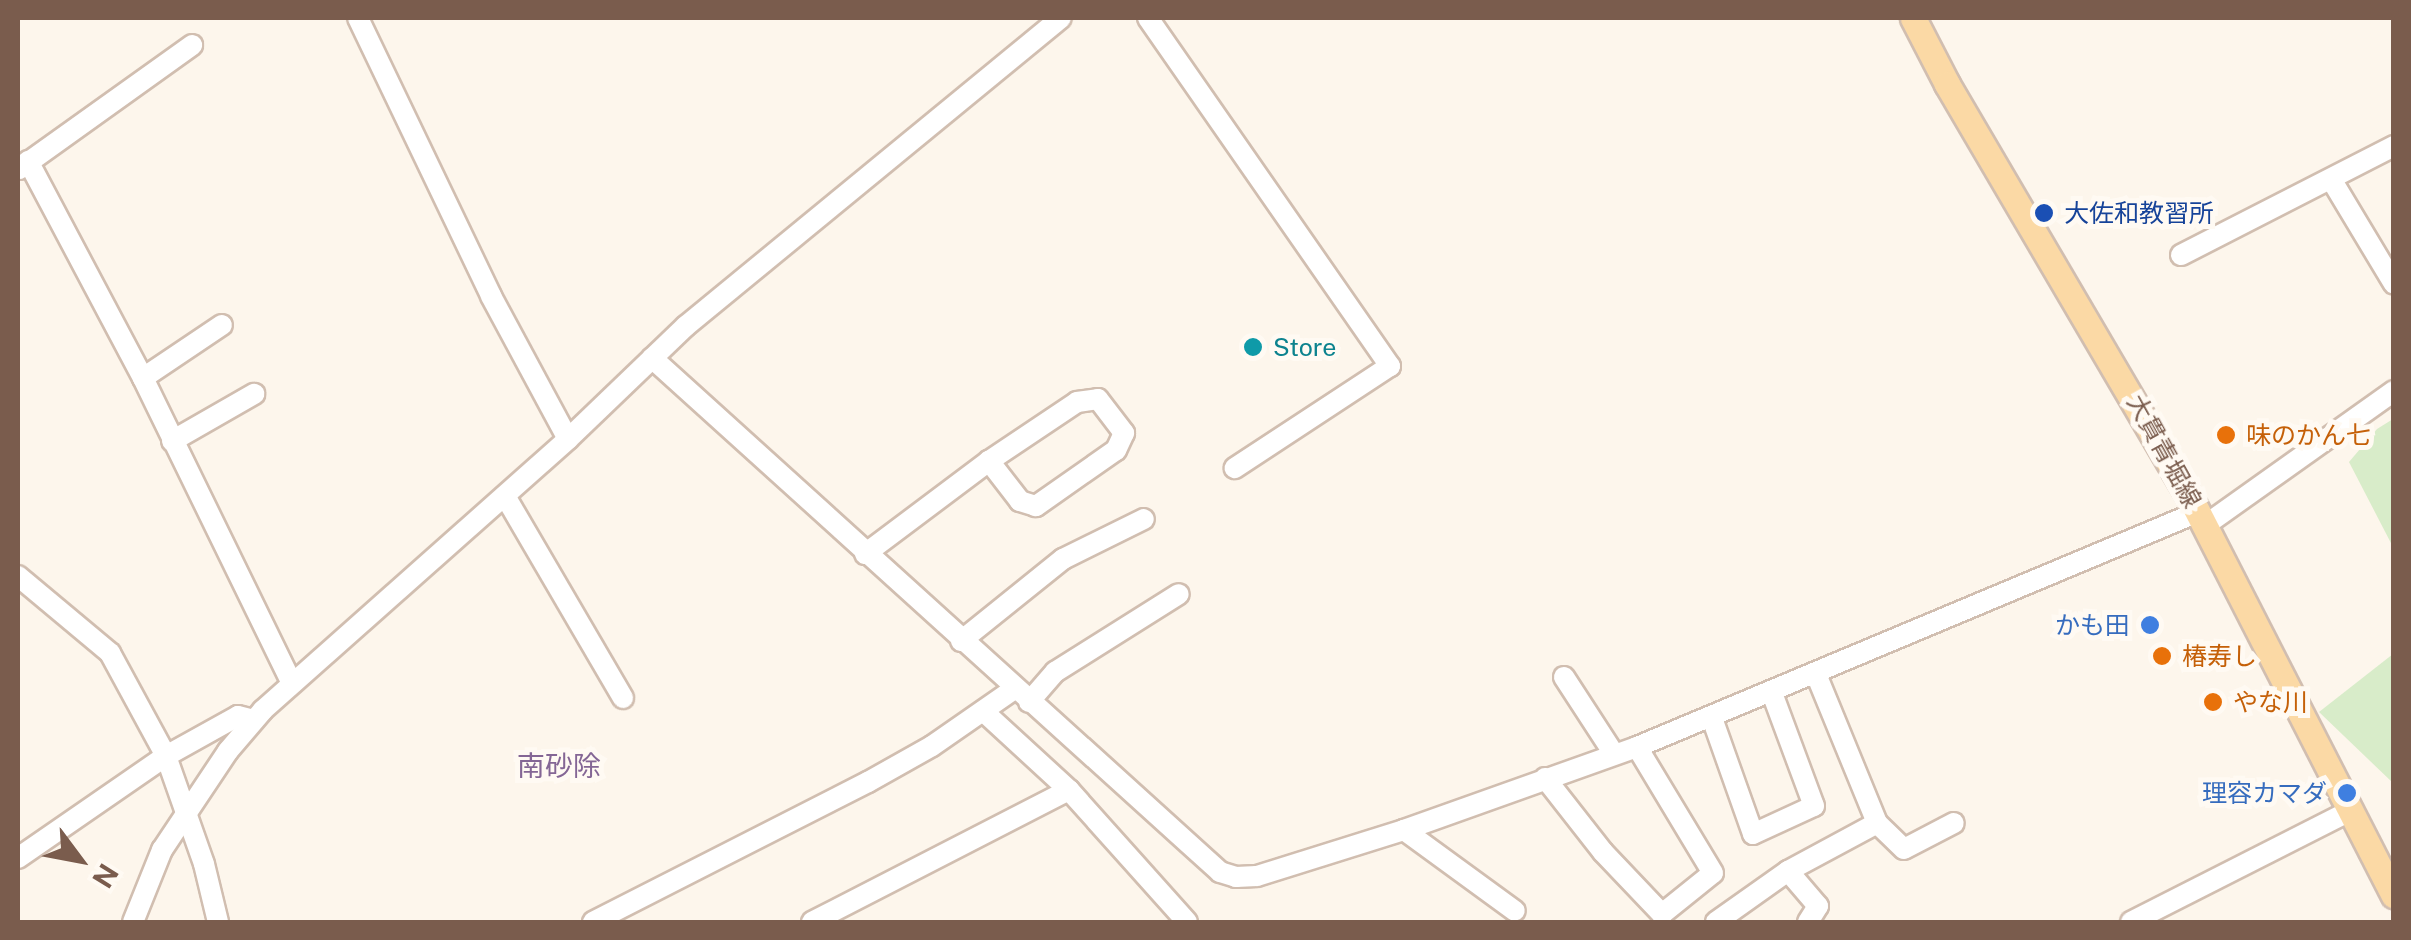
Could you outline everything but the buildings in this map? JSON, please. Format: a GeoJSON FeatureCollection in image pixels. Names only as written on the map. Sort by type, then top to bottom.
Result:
{"type":"FeatureCollection","features":[{"type":"Feature","properties":{"kind":"main road","name":"大貫青堀線"},"geometry":{"type":"LineString","coordinates":[[1913,18],[1947,84],[2201,519],[2394,896]]}},
{"type":"Feature","properties":{"kind":"street"},"geometry":{"type":"LineString","coordinates":[[358,18],[491,296],[568,439]]}},
{"type":"Feature","properties":{"kind":"street"},"geometry":{"type":"LineString","coordinates":[[133,922],[162,850],[228,751],[254,720],[568,439],[652,358],[1061,18]]}},
{"type":"Feature","properties":{"kind":"street"},"geometry":{"type":"LineString","coordinates":[[1148,18],[1390,366],[1234,468]]}},
{"type":"Feature","properties":{"kind":"street"},"geometry":{"type":"LineString","coordinates":[[192,46],[23,166],[142,378],[292,684]]}},
{"type":"Feature","properties":{"kind":"street"},"geometry":{"type":"LineString","coordinates":[[2181,255],[2394,146]]}},
{"type":"Feature","properties":{"kind":"street"},"geometry":{"type":"LineString","coordinates":[[2331,179],[2394,284]]}},
{"type":"Feature","properties":{"kind":"street"},"geometry":{"type":"LineString","coordinates":[[142,378],[222,325]]}},
{"type":"Feature","properties":{"kind":"street"},"geometry":{"type":"LineString","coordinates":[[652,358],[1220,872],[1257,876],[1404,830],[1637,747],[2201,519],[2394,390]]}},
{"type":"Feature","properties":{"kind":"street"},"geometry":{"type":"LineString","coordinates":[[172,441],[254,394]]}},
{"type":"Feature","properties":{"kind":"street"},"geometry":{"type":"LineString","coordinates":[[865,554],[990,460],[1088,398],[1098,400],[1124,433],[1122,442],[1107,458],[1036,506],[1020,502],[990,460]]}},
{"type":"Feature","properties":{"kind":"street"},"geometry":{"type":"LineString","coordinates":[[505,496],[623,698]]}},
{"type":"Feature","properties":{"kind":"street"},"geometry":{"type":"LineString","coordinates":[[961,641],[1063,559],[1144,519]]}},
{"type":"Feature","properties":{"kind":"street"},"geometry":{"type":"LineString","coordinates":[[18,576],[110,654],[166,756],[218,922]]}},
{"type":"Feature","properties":{"kind":"street"},"geometry":{"type":"LineString","coordinates":[[593,922],[868,782],[983,711],[1022,695],[1179,594]]}},
{"type":"Feature","properties":{"kind":"street"},"geometry":{"type":"LineString","coordinates":[[1816,674],[1877,823],[1904,849],[1954,823]]}},
{"type":"Feature","properties":{"kind":"street"},"geometry":{"type":"LineString","coordinates":[[1564,677],[1614,754]]}},
{"type":"Feature","properties":{"kind":"street"},"geometry":{"type":"LineString","coordinates":[[1712,718],[1753,834],[1814,806],[1772,693]]}},
{"type":"Feature","properties":{"kind":"street"},"geometry":{"type":"LineString","coordinates":[[983,711],[1069,790],[1187,922]]}},
{"type":"Feature","properties":{"kind":"street"},"geometry":{"type":"LineString","coordinates":[[18,858],[166,756],[238,716],[254,720]]}},
{"type":"Feature","properties":{"kind":"street"},"geometry":{"type":"LineString","coordinates":[[1545,778],[1603,852],[1662,914],[1713,873],[1637,747]]}},
{"type":"Feature","properties":{"kind":"street"},"geometry":{"type":"LineString","coordinates":[[812,922],[1069,790]]}},
{"type":"Feature","properties":{"kind":"street"},"geometry":{"type":"LineString","coordinates":[[2131,922],[2348,812]]}},
{"type":"Feature","properties":{"kind":"street"},"geometry":{"type":"LineString","coordinates":[[1728,919],[1788,871],[1877,823]]}},
{"type":"Feature","properties":{"kind":"street"},"geometry":{"type":"LineString","coordinates":[[1404,830],[1515,911]]}},
{"type":"Feature","properties":{"kind":"street"},"geometry":{"type":"LineString","coordinates":[[1788,871],[1818,906],[1808,922]]}},
{"type":"Feature","properties":{"kind":"green space"},"geometry":{"type":"Polygon","coordinates":[[[2393,419],[2393,547],[2349,462],[2377,429],[2393,419]]]}},
{"type":"Feature","properties":{"kind":"green space"},"geometry":{"type":"Polygon","coordinates":[[[2393,654],[2393,783],[2319,712],[2393,654]]]}},
{"type":"Feature","properties":{"kind":"place","name":"大佐和教習所"},"geometry":{"type":"Point","coordinates":[2044,213]}},
{"type":"Feature","properties":{"kind":"place","name":"Store"},"geometry":{"type":"Point","coordinates":[1253,347]}},
{"type":"Feature","properties":{"kind":"place","name":"味のかん七"},"geometry":{"type":"Point","coordinates":[2226,435]}},
{"type":"Feature","properties":{"kind":"place","name":"かも田"},"geometry":{"type":"Point","coordinates":[2150,625]}},
{"type":"Feature","properties":{"kind":"place","name":"椿寿し"},"geometry":{"type":"Point","coordinates":[2162,656]}},
{"type":"Feature","properties":{"kind":"place","name":"やな川"},"geometry":{"type":"Point","coordinates":[2213,702]}},
{"type":"Feature","properties":{"kind":"place","name":"理容カマダ"},"geometry":{"type":"Point","coordinates":[2347,793]}},
{"type":"Feature","properties":{"kind":"district","name":"南砂除"},"geometry":{"type":"Point","coordinates":[559,766]}}]}
